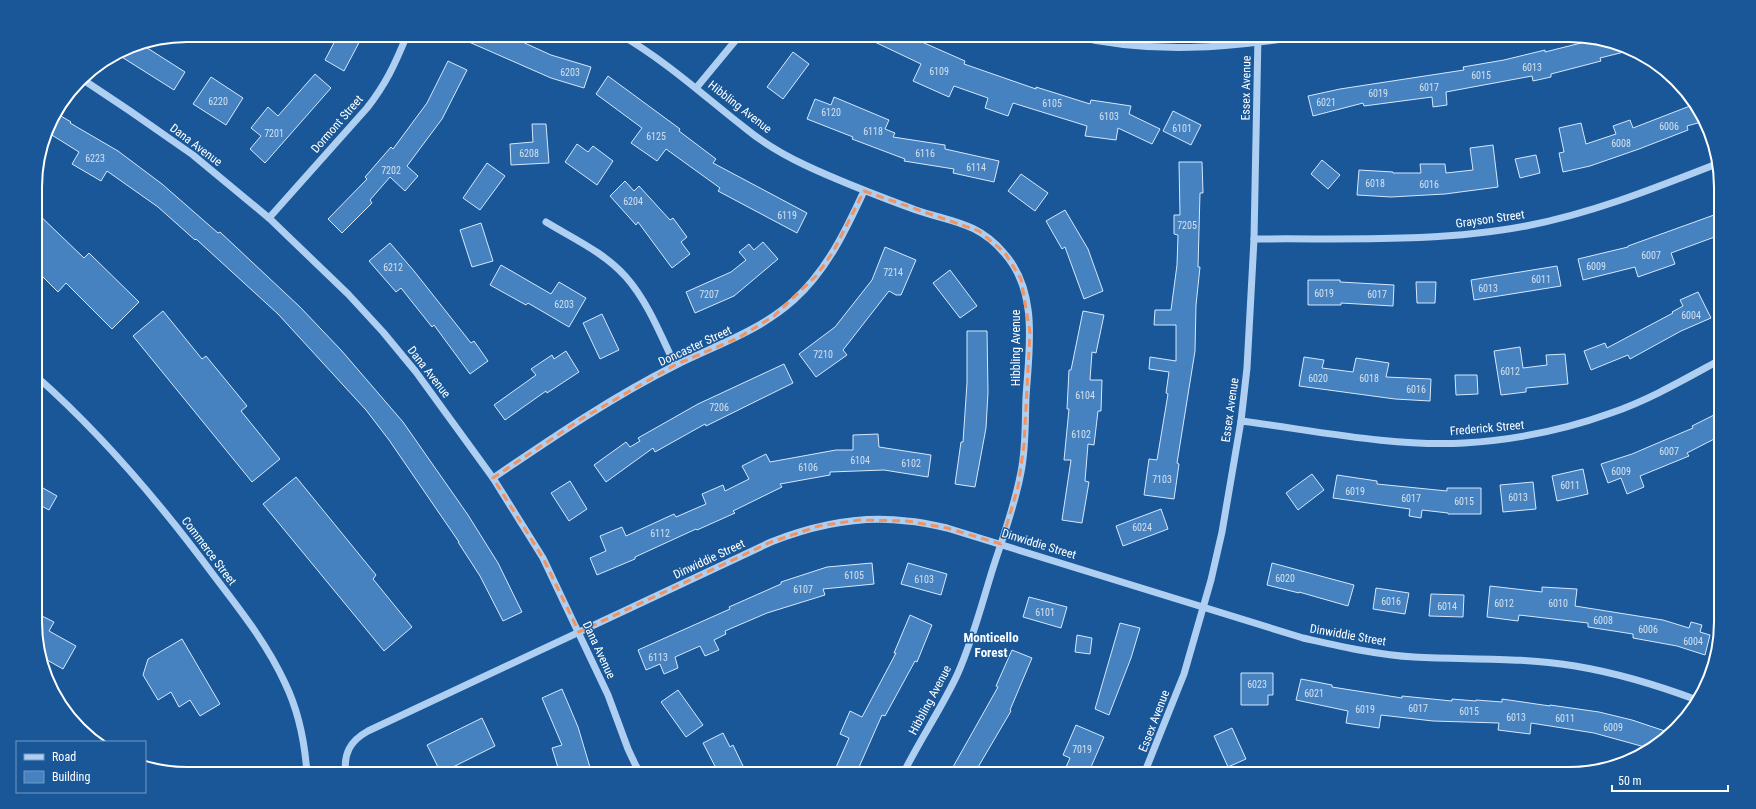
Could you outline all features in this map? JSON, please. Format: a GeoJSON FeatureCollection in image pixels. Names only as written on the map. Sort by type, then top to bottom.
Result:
{"type":"FeatureCollection","features":[{"type":"Feature","properties":{"kind":"street","name":"Dormont Street"},"geometry":{"type":"LineString","coordinates":[[269,218],[376,96],[391,72],[404,42]]}},
{"type":"Feature","properties":{"kind":"street","name":"Hibbling Avenue"},"geometry":{"type":"LineString","coordinates":[[633,42],[696,87],[756,137],[804,164],[864,191],[925,213],[946,218],[979,231],[1005,253],[1021,279],[1026,298],[1030,332],[1024,445],[1018,487],[973,633],[959,671],[907,767]]}},
{"type":"Feature","properties":{"kind":"street"},"geometry":{"type":"LineString","coordinates":[[696,87],[734,42]]}},
{"type":"Feature","properties":{"kind":"street"},"geometry":{"type":"LineString","coordinates":[[1105,42],[1146,48],[1182,48],[1264,42]]}},
{"type":"Feature","properties":{"kind":"street","name":"Essex Avenue"},"geometry":{"type":"LineString","coordinates":[[1147,767],[1184,674],[1203,607],[1222,532],[1241,421],[1247,368],[1254,239],[1258,43]]}},
{"type":"Feature","properties":{"kind":"street","name":"Dana Avenue"},"geometry":{"type":"LineString","coordinates":[[86,82],[193,155],[269,218],[348,294],[383,332],[416,372],[493,478],[543,558],[608,696],[637,767]]}},
{"type":"Feature","properties":{"kind":"street","name":"Grayson Street"},"geometry":{"type":"LineString","coordinates":[[1254,239],[1432,237],[1479,233],[1526,226],[1575,215],[1623,200],[1712,166]]}},
{"type":"Feature","properties":{"kind":"street","name":"Doncaster Street"},"geometry":{"type":"LineString","coordinates":[[493,478],[583,418],[675,365],[751,331],[774,316],[795,299],[817,275],[833,252],[864,191]]}},
{"type":"Feature","properties":{"kind":"street"},"geometry":{"type":"LineString","coordinates":[[546,222],[605,258],[627,278],[644,302],[675,365]]}},
{"type":"Feature","properties":{"kind":"street","name":"Frederick Street"},"geometry":{"type":"LineString","coordinates":[[1241,421],[1413,443],[1463,443],[1509,439],[1561,429],[1612,413],[1652,396],[1714,363]]}},
{"type":"Feature","properties":{"kind":"street","name":"Commerce Street"},"geometry":{"type":"LineString","coordinates":[[42,382],[74,411],[144,485],[188,539],[252,626],[286,684],[298,724],[306,758],[307,767]]}},
{"type":"Feature","properties":{"kind":"street","name":"Dinwiddie Street"},"geometry":{"type":"LineString","coordinates":[[345,767],[347,751],[358,737],[401,716],[771,542],[796,532],[819,526],[859,520],[907,521],[947,528],[1303,638],[1346,648],[1413,657],[1516,659],[1574,666],[1645,681],[1693,698]]}},
{"type":"Feature","properties":{"kind":"highlighted area"},"geometry":{"type":"Polygon","coordinates":[[[864,191],[979,231],[1005,253],[1021,279],[1030,332],[1024,445],[1018,487],[1001,544],[947,528],[907,521],[859,520],[819,526],[771,542],[579,632],[543,558],[493,478],[583,418],[675,365],[738,338],[774,316],[817,275],[833,252],[864,191]]]}},
{"type":"Feature","properties":{"kind":"building"},"geometry":{"type":"Polygon","coordinates":[[[334,42],[359,42],[344,71],[325,60],[334,42]]]}},
{"type":"Feature","properties":{"kind":"building"},"geometry":{"type":"Polygon","coordinates":[[[469,42],[522,42],[551,55],[591,67],[584,88],[551,78],[469,42]]]}},
{"type":"Feature","properties":{"kind":"building"},"geometry":{"type":"Polygon","coordinates":[[[875,42],[922,42],[965,61],[964,64],[1036,89],[1036,87],[1090,104],[1091,100],[1131,106],[1129,114],[1160,129],[1152,144],[1118,128],[1116,140],[1085,136],[1087,126],[1013,103],[1008,116],[985,108],[988,98],[954,86],[949,97],[913,81],[921,64],[875,42]]]}},
{"type":"Feature","properties":{"kind":"building"},"geometry":{"type":"Polygon","coordinates":[[[1583,42],[1607,47],[1622,52],[1600,58],[1601,61],[1551,74],[1551,77],[1533,81],[1532,76],[1446,92],[1447,105],[1433,107],[1432,97],[1364,106],[1363,103],[1313,116],[1308,96],[1340,89],[1464,70],[1463,67],[1504,60],[1545,50],[1545,52],[1583,42]]]}},
{"type":"Feature","properties":{"kind":"building"},"geometry":{"type":"Polygon","coordinates":[[[147,48],[185,72],[174,90],[122,57],[147,48]]]}},
{"type":"Feature","properties":{"kind":"building"},"geometry":{"type":"Polygon","coordinates":[[[793,52],[809,64],[783,99],[767,87],[793,52]]]}},
{"type":"Feature","properties":{"kind":"building"},"geometry":{"type":"Polygon","coordinates":[[[448,61],[467,70],[442,119],[407,166],[418,176],[405,191],[390,177],[370,200],[372,203],[342,233],[328,219],[367,179],[365,177],[391,147],[393,149],[427,103],[448,61]]]}},
{"type":"Feature","properties":{"kind":"building"},"geometry":{"type":"Polygon","coordinates":[[[315,74],[331,88],[265,163],[250,149],[261,136],[251,128],[268,107],[278,116],[315,74]]]}},
{"type":"Feature","properties":{"kind":"building"},"geometry":{"type":"Polygon","coordinates":[[[608,76],[680,129],[679,131],[716,159],[713,163],[807,213],[797,233],[718,191],[720,188],[666,149],[657,161],[631,143],[642,128],[596,94],[608,76]]]}},
{"type":"Feature","properties":{"kind":"building"},"geometry":{"type":"Polygon","coordinates":[[[211,77],[243,98],[226,125],[193,104],[211,77]]]}},
{"type":"Feature","properties":{"kind":"building"},"geometry":{"type":"Polygon","coordinates":[[[834,97],[889,120],[885,129],[895,133],[893,137],[945,145],[945,149],[999,161],[994,182],[953,173],[954,169],[904,161],[905,159],[852,139],[853,137],[807,119],[815,99],[831,105],[834,97]]]}},
{"type":"Feature","properties":{"kind":"building"},"geometry":{"type":"Polygon","coordinates":[[[1690,106],[1699,123],[1687,126],[1688,130],[1639,149],[1590,166],[1563,172],[1559,153],[1564,152],[1559,128],[1581,123],[1586,144],[1616,134],[1613,126],[1630,120],[1633,128],[1690,106]]]}},
{"type":"Feature","properties":{"kind":"building"},"geometry":{"type":"Polygon","coordinates":[[[1173,111],[1201,125],[1191,145],[1163,131],[1173,111]]]}},
{"type":"Feature","properties":{"kind":"building"},"geometry":{"type":"Polygon","coordinates":[[[60,116],[71,122],[70,123],[118,151],[162,184],[218,233],[220,232],[300,307],[341,350],[403,422],[468,515],[498,563],[522,612],[503,621],[480,576],[459,542],[389,440],[366,410],[278,314],[196,239],[195,240],[158,207],[107,171],[101,181],[72,164],[79,152],[52,135],[60,116]]]}},
{"type":"Feature","properties":{"kind":"building"},"geometry":{"type":"Polygon","coordinates":[[[532,124],[546,124],[549,163],[511,165],[510,144],[533,142],[532,124]]]}},
{"type":"Feature","properties":{"kind":"building"},"geometry":{"type":"Polygon","coordinates":[[[577,144],[588,152],[593,146],[613,161],[597,185],[565,162],[577,144]]]}},
{"type":"Feature","properties":{"kind":"building"},"geometry":{"type":"Polygon","coordinates":[[[1493,145],[1498,187],[1445,194],[1391,197],[1357,195],[1359,170],[1393,173],[1421,173],[1420,164],[1445,164],[1446,173],[1473,170],[1470,148],[1493,145]]]}},
{"type":"Feature","properties":{"kind":"building"},"geometry":{"type":"Polygon","coordinates":[[[1536,155],[1540,173],[1520,178],[1515,159],[1536,155]]]}},
{"type":"Feature","properties":{"kind":"building"},"geometry":{"type":"Polygon","coordinates":[[[1322,160],[1340,175],[1328,189],[1311,174],[1322,160]]]}},
{"type":"Feature","properties":{"kind":"building"},"geometry":{"type":"Polygon","coordinates":[[[1179,162],[1202,162],[1203,193],[1200,193],[1198,267],[1200,267],[1196,305],[1195,351],[1177,463],[1179,464],[1174,499],[1144,495],[1149,459],[1157,460],[1168,394],[1166,393],[1169,372],[1149,369],[1150,357],[1176,361],[1176,325],[1154,325],[1155,310],[1171,310],[1177,265],[1178,235],[1174,234],[1174,215],[1180,215],[1179,162]]]}},
{"type":"Feature","properties":{"kind":"building"},"geometry":{"type":"Polygon","coordinates":[[[487,163],[505,176],[480,210],[463,198],[487,163]]]}},
{"type":"Feature","properties":{"kind":"building"},"geometry":{"type":"Polygon","coordinates":[[[1021,174],[1048,193],[1035,211],[1008,191],[1021,174]]]}},
{"type":"Feature","properties":{"kind":"building"},"geometry":{"type":"Polygon","coordinates":[[[625,181],[634,191],[639,186],[670,220],[673,218],[687,237],[681,242],[690,254],[672,268],[638,222],[636,225],[610,196],[625,181]]]}},
{"type":"Feature","properties":{"kind":"building"},"geometry":{"type":"Polygon","coordinates":[[[1065,210],[1088,249],[1103,291],[1084,299],[1065,247],[1062,249],[1046,221],[1065,210]]]}},
{"type":"Feature","properties":{"kind":"building"},"geometry":{"type":"Polygon","coordinates":[[[1714,215],[1714,237],[1671,253],[1675,264],[1638,277],[1635,267],[1583,280],[1578,259],[1628,246],[1714,215]]]}},
{"type":"Feature","properties":{"kind":"building"},"geometry":{"type":"Polygon","coordinates":[[[42,218],[84,258],[89,253],[139,302],[112,329],[66,283],[58,292],[42,276],[42,218]]]}},
{"type":"Feature","properties":{"kind":"building"},"geometry":{"type":"Polygon","coordinates":[[[481,223],[493,261],[472,267],[460,230],[481,223]]]}},
{"type":"Feature","properties":{"kind":"building"},"geometry":{"type":"Polygon","coordinates":[[[763,242],[778,259],[734,296],[695,313],[686,292],[731,272],[746,260],[739,252],[749,244],[754,250],[763,242]]]}},
{"type":"Feature","properties":{"kind":"building"},"geometry":{"type":"Polygon","coordinates":[[[390,243],[471,343],[474,341],[488,361],[470,374],[434,325],[432,327],[401,288],[396,292],[369,261],[390,243]]]}},
{"type":"Feature","properties":{"kind":"building"},"geometry":{"type":"Polygon","coordinates":[[[885,247],[916,260],[901,295],[896,295],[889,291],[843,350],[847,355],[816,377],[799,354],[835,327],[872,280],[885,247]]]}},
{"type":"Feature","properties":{"kind":"building"},"geometry":{"type":"Polygon","coordinates":[[[501,265],[551,294],[559,282],[586,298],[569,327],[528,303],[526,305],[490,285],[501,265]]]}},
{"type":"Feature","properties":{"kind":"building"},"geometry":{"type":"Polygon","coordinates":[[[1557,266],[1561,286],[1474,300],[1471,280],[1557,266]]]}},
{"type":"Feature","properties":{"kind":"building"},"geometry":{"type":"Polygon","coordinates":[[[950,270],[977,306],[960,318],[933,283],[950,270]]]}},
{"type":"Feature","properties":{"kind":"building"},"geometry":{"type":"Polygon","coordinates":[[[1308,280],[1340,280],[1340,282],[1394,285],[1393,306],[1341,303],[1341,305],[1308,305],[1308,280]]]}},
{"type":"Feature","properties":{"kind":"building"},"geometry":{"type":"Polygon","coordinates":[[[1416,282],[1436,282],[1435,303],[1417,303],[1416,282]]]}},
{"type":"Feature","properties":{"kind":"building"},"geometry":{"type":"Polygon","coordinates":[[[1698,292],[1711,318],[1681,331],[1630,359],[1628,355],[1591,370],[1584,351],[1605,343],[1607,348],[1673,313],[1672,312],[1683,306],[1680,300],[1698,292]]]}},
{"type":"Feature","properties":{"kind":"building"},"geometry":{"type":"Polygon","coordinates":[[[163,311],[202,359],[206,356],[247,406],[241,411],[280,459],[252,482],[133,336],[163,311]]]}},
{"type":"Feature","properties":{"kind":"building"},"geometry":{"type":"Polygon","coordinates":[[[1083,311],[1104,315],[1096,353],[1092,352],[1090,380],[1102,380],[1101,411],[1098,411],[1094,445],[1088,444],[1085,481],[1089,482],[1082,523],[1062,520],[1071,460],[1064,460],[1069,409],[1067,409],[1069,370],[1071,370],[1083,311]]]}},
{"type":"Feature","properties":{"kind":"building"},"geometry":{"type":"Polygon","coordinates":[[[602,314],[619,350],[600,359],[583,323],[602,314]]]}},
{"type":"Feature","properties":{"kind":"building"},"geometry":{"type":"Polygon","coordinates":[[[967,331],[987,331],[988,392],[986,428],[975,487],[955,484],[961,442],[963,442],[967,383],[967,331]]]}},
{"type":"Feature","properties":{"kind":"building"},"geometry":{"type":"Polygon","coordinates":[[[1520,347],[1523,368],[1547,365],[1546,355],[1565,354],[1568,384],[1526,388],[1526,392],[1501,395],[1494,351],[1520,347]]]}},
{"type":"Feature","properties":{"kind":"building"},"geometry":{"type":"Polygon","coordinates":[[[566,351],[579,372],[547,393],[546,391],[505,420],[494,405],[536,375],[531,369],[552,355],[554,359],[566,351]]]}},
{"type":"Feature","properties":{"kind":"building"},"geometry":{"type":"Polygon","coordinates":[[[1304,357],[1324,360],[1322,368],[1353,372],[1356,358],[1389,363],[1386,377],[1431,379],[1430,401],[1395,399],[1299,386],[1304,357]]]}},
{"type":"Feature","properties":{"kind":"building"},"geometry":{"type":"Polygon","coordinates":[[[784,364],[793,383],[706,426],[705,424],[655,452],[653,448],[606,482],[594,465],[626,442],[630,447],[640,441],[638,438],[698,404],[784,364]]]}},
{"type":"Feature","properties":{"kind":"building"},"geometry":{"type":"Polygon","coordinates":[[[1455,375],[1477,375],[1478,394],[1456,395],[1455,375]]]}},
{"type":"Feature","properties":{"kind":"building"},"geometry":{"type":"Polygon","coordinates":[[[1714,415],[1714,439],[1687,453],[1689,456],[1640,476],[1644,487],[1627,494],[1621,478],[1608,483],[1601,464],[1632,454],[1693,428],[1692,426],[1714,415]]]}},
{"type":"Feature","properties":{"kind":"building"},"geometry":{"type":"Polygon","coordinates":[[[878,434],[879,447],[931,455],[928,477],[884,470],[830,472],[830,475],[780,484],[782,487],[733,511],[735,513],[697,530],[696,529],[635,557],[635,559],[597,575],[590,558],[606,551],[600,536],[622,527],[626,536],[674,514],[676,517],[706,504],[702,494],[723,485],[725,491],[749,479],[742,466],[766,454],[770,462],[836,450],[853,450],[853,435],[878,434]]]}},
{"type":"Feature","properties":{"kind":"building"},"geometry":{"type":"Polygon","coordinates":[[[1583,469],[1588,494],[1557,501],[1552,476],[1583,469]]]}},
{"type":"Feature","properties":{"kind":"building"},"geometry":{"type":"Polygon","coordinates":[[[1312,474],[1324,490],[1298,510],[1286,493],[1312,474]]]}},
{"type":"Feature","properties":{"kind":"building"},"geometry":{"type":"Polygon","coordinates":[[[1337,475],[1377,481],[1377,484],[1447,491],[1447,488],[1481,488],[1481,514],[1448,514],[1422,510],[1421,518],[1409,516],[1410,509],[1333,498],[1337,475]]]}},
{"type":"Feature","properties":{"kind":"building"},"geometry":{"type":"Polygon","coordinates":[[[296,477],[376,575],[373,579],[412,627],[384,651],[263,504],[296,477]]]}},
{"type":"Feature","properties":{"kind":"building"},"geometry":{"type":"Polygon","coordinates":[[[570,481],[587,509],[569,521],[551,493],[570,481]]]}},
{"type":"Feature","properties":{"kind":"building"},"geometry":{"type":"Polygon","coordinates":[[[1533,482],[1536,509],[1503,512],[1500,485],[1533,482]]]}},
{"type":"Feature","properties":{"kind":"building"},"geometry":{"type":"Polygon","coordinates":[[[42,487],[57,496],[49,510],[42,506],[42,487]]]}},
{"type":"Feature","properties":{"kind":"building"},"geometry":{"type":"Polygon","coordinates":[[[1161,509],[1168,529],[1123,546],[1116,526],[1161,509]]]}},
{"type":"Feature","properties":{"kind":"building"},"geometry":{"type":"Polygon","coordinates":[[[872,563],[874,584],[823,589],[825,595],[767,613],[725,631],[726,634],[714,640],[719,650],[705,656],[700,646],[675,657],[678,668],[664,674],[660,664],[646,670],[638,650],[730,609],[729,607],[781,584],[781,582],[827,567],[872,563]]]}},
{"type":"Feature","properties":{"kind":"building"},"geometry":{"type":"Polygon","coordinates":[[[908,563],[947,574],[941,595],[901,584],[908,563]]]}},
{"type":"Feature","properties":{"kind":"building"},"geometry":{"type":"Polygon","coordinates":[[[1272,563],[1354,585],[1348,606],[1299,592],[1267,585],[1272,563]]]}},
{"type":"Feature","properties":{"kind":"building"},"geometry":{"type":"Polygon","coordinates":[[[1490,586],[1542,592],[1542,587],[1577,589],[1575,606],[1663,620],[1689,628],[1691,622],[1702,625],[1700,632],[1710,635],[1705,655],[1677,646],[1633,638],[1633,634],[1588,627],[1588,623],[1519,615],[1518,621],[1487,617],[1490,586]]]}},
{"type":"Feature","properties":{"kind":"building"},"geometry":{"type":"Polygon","coordinates":[[[1376,588],[1409,593],[1405,614],[1373,609],[1376,588]]]}},
{"type":"Feature","properties":{"kind":"building"},"geometry":{"type":"Polygon","coordinates":[[[1431,594],[1464,595],[1463,617],[1429,616],[1431,594]]]}},
{"type":"Feature","properties":{"kind":"building"},"geometry":{"type":"Polygon","coordinates":[[[1029,597],[1067,607],[1061,628],[1023,617],[1029,597]]]}},
{"type":"Feature","properties":{"kind":"building"},"geometry":{"type":"Polygon","coordinates":[[[910,615],[932,625],[917,662],[915,661],[885,716],[882,715],[859,767],[836,767],[849,738],[840,734],[850,711],[862,717],[896,653],[894,653],[910,615]]]}},
{"type":"Feature","properties":{"kind":"building"},"geometry":{"type":"Polygon","coordinates":[[[42,616],[54,622],[49,631],[76,646],[63,669],[47,660],[43,641],[42,616]]]}},
{"type":"Feature","properties":{"kind":"building"},"geometry":{"type":"Polygon","coordinates":[[[1120,623],[1140,628],[1131,658],[1109,715],[1095,709],[1120,623]]]}},
{"type":"Feature","properties":{"kind":"building"},"geometry":{"type":"Polygon","coordinates":[[[1077,635],[1092,638],[1090,654],[1075,652],[1077,635]]]}},
{"type":"Feature","properties":{"kind":"building"},"geometry":{"type":"Polygon","coordinates":[[[182,639],[220,704],[200,716],[190,700],[179,707],[171,692],[158,700],[143,675],[148,659],[182,639]]]}},
{"type":"Feature","properties":{"kind":"building"},"geometry":{"type":"Polygon","coordinates":[[[1012,650],[1032,658],[1010,710],[1011,711],[978,767],[953,767],[998,687],[996,686],[1012,650]]]}},
{"type":"Feature","properties":{"kind":"building"},"geometry":{"type":"Polygon","coordinates":[[[1241,673],[1273,673],[1273,695],[1268,695],[1268,705],[1241,705],[1241,673]]]}},
{"type":"Feature","properties":{"kind":"building"},"geometry":{"type":"Polygon","coordinates":[[[1301,679],[1332,685],[1332,687],[1402,698],[1402,696],[1452,701],[1452,699],[1502,702],[1502,699],[1599,712],[1632,720],[1665,731],[1644,747],[1594,733],[1531,723],[1530,734],[1498,730],[1499,723],[1433,721],[1381,715],[1379,728],[1346,723],[1348,711],[1296,700],[1301,679]]]}},
{"type":"Feature","properties":{"kind":"building"},"geometry":{"type":"Polygon","coordinates":[[[562,689],[578,727],[590,767],[558,767],[552,748],[562,745],[542,698],[562,689]]]}},
{"type":"Feature","properties":{"kind":"building"},"geometry":{"type":"Polygon","coordinates":[[[678,690],[703,725],[686,737],[661,702],[678,690]]]}},
{"type":"Feature","properties":{"kind":"building"},"geometry":{"type":"Polygon","coordinates":[[[482,718],[495,746],[453,767],[438,767],[427,745],[482,718]]]}},
{"type":"Feature","properties":{"kind":"building"},"geometry":{"type":"Polygon","coordinates":[[[1076,725],[1104,737],[1091,767],[1066,767],[1070,758],[1063,755],[1076,725]]]}},
{"type":"Feature","properties":{"kind":"building"},"geometry":{"type":"Polygon","coordinates":[[[1232,728],[1246,759],[1228,767],[1214,736],[1232,728]]]}},
{"type":"Feature","properties":{"kind":"building"},"geometry":{"type":"Polygon","coordinates":[[[723,733],[730,747],[733,745],[743,766],[715,767],[703,743],[723,733]]]}},
{"type":"Feature","properties":{"kind":"district","name":"Monticello Forest"},"geometry":{"type":"Point","coordinates":[991,644]}}]}
